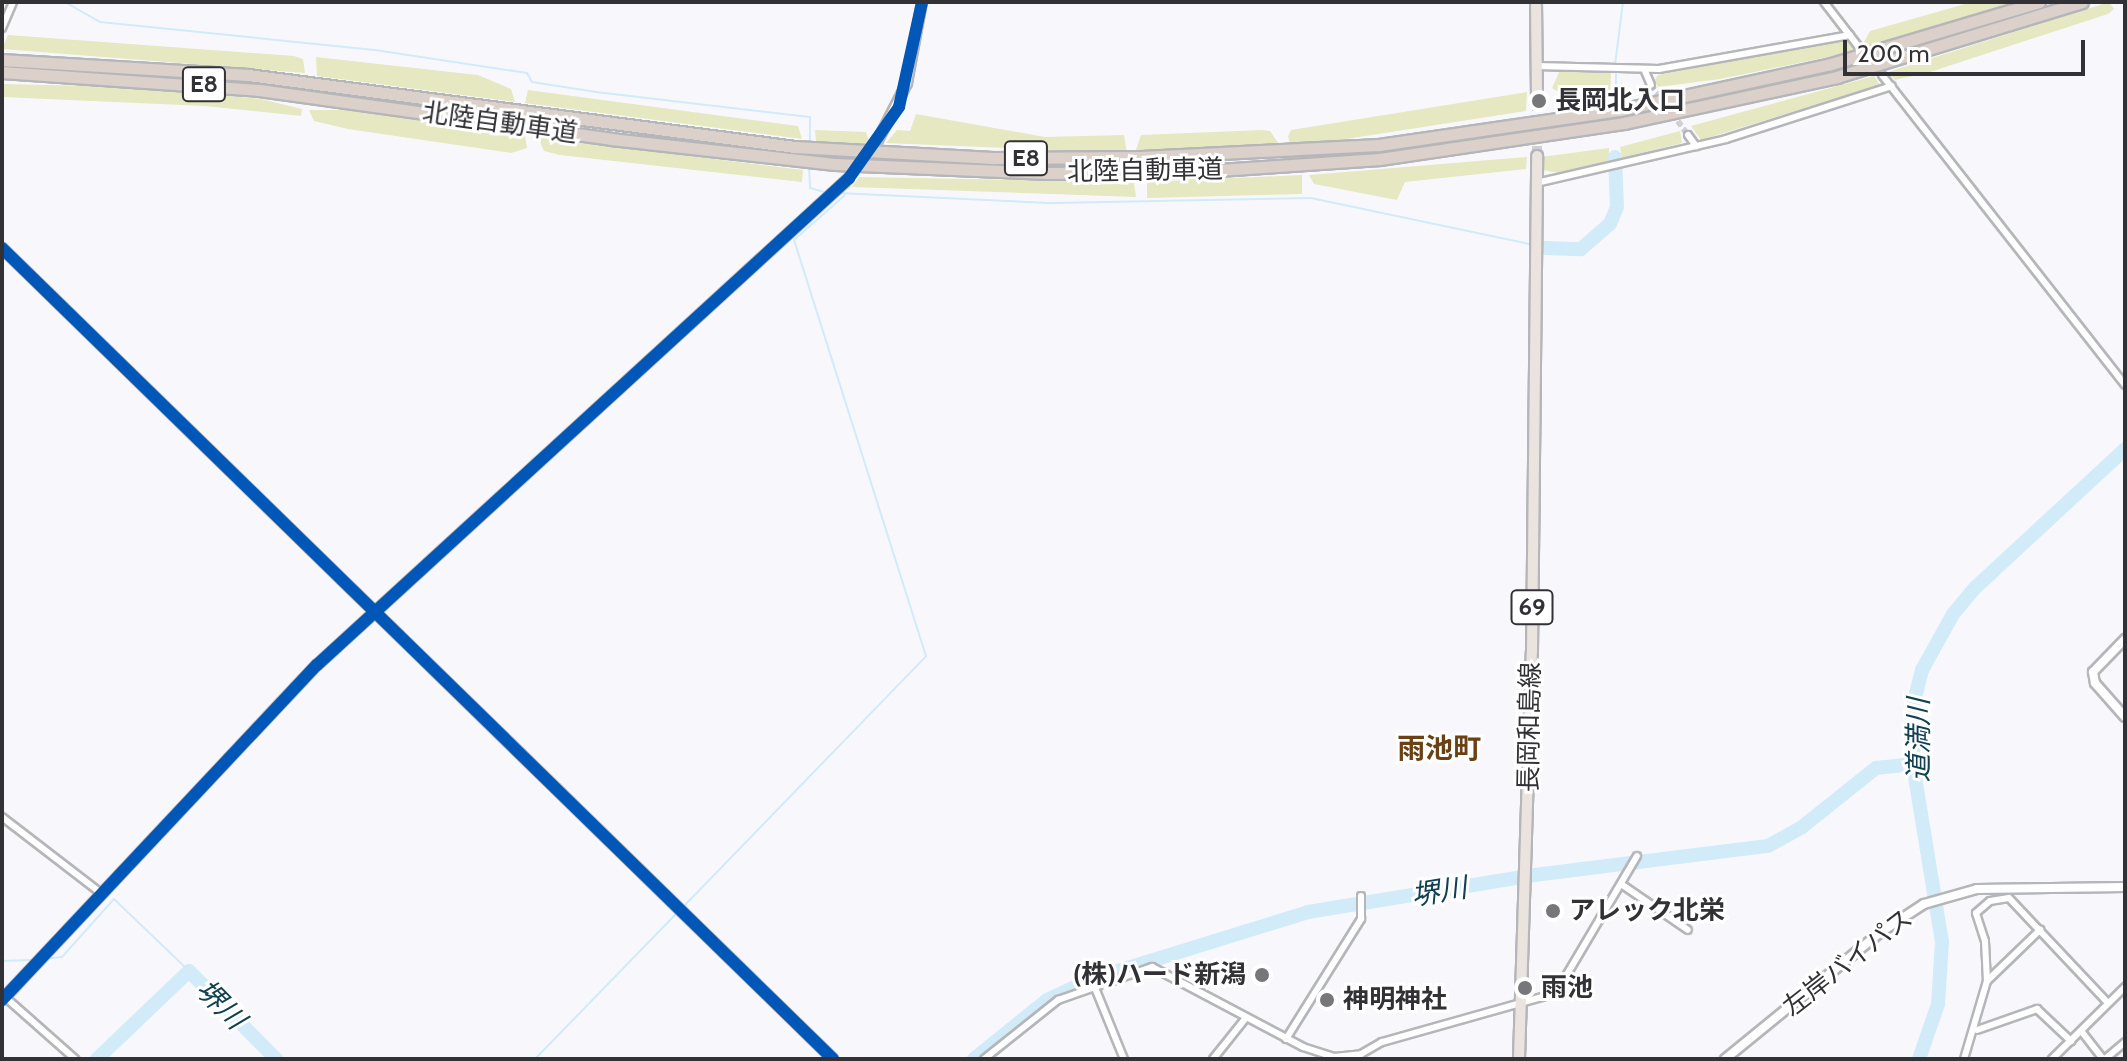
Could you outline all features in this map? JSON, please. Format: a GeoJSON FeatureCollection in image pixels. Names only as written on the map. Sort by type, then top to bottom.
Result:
{"type":"FeatureCollection","features":[{"type":"Feature","properties":{"kind":"highway","name":"北陸自動車道"},"geometry":{"type":"LineString","coordinates":[[2,60],[248,75],[795,147],[993,158],[1141,157],[1379,145],[1620,110],[1831,64],[2039,2]]}},
{"type":"Feature","properties":{"kind":"highway","name":"北陸自動車道"},"geometry":{"type":"LineString","coordinates":[[2,72],[259,90],[808,162],[987,172],[1204,171],[1380,159],[1653,118],[1837,77],[2082,2]]}},
{"type":"Feature","properties":{"kind":"main road"},"geometry":{"type":"LineString","coordinates":[[1536,2],[1537,103]]}},
{"type":"Feature","properties":{"kind":"main road","name":"長岡和島線"},"geometry":{"type":"LineString","coordinates":[[1519,1059],[1532,668],[1537,156]]}},
{"type":"Feature","properties":{"kind":"street"},"geometry":{"type":"LineString","coordinates":[[2,28],[13,2]]}},
{"type":"Feature","properties":{"kind":"street"},"geometry":{"type":"LineString","coordinates":[[878,140],[907,83],[922,2]]}},
{"type":"Feature","properties":{"kind":"street"},"geometry":{"type":"LineString","coordinates":[[1824,2],[1858,46]]}},
{"type":"Feature","properties":{"kind":"street"},"geometry":{"type":"LineString","coordinates":[[1536,66],[1645,71],[1850,35]]}},
{"type":"Feature","properties":{"kind":"street"},"geometry":{"type":"LineString","coordinates":[[1645,71],[1651,85]]}},
{"type":"Feature","properties":{"kind":"street"},"geometry":{"type":"LineString","coordinates":[[1882,75],[2125,385]]}},
{"type":"Feature","properties":{"kind":"street"},"geometry":{"type":"LineString","coordinates":[[1536,183],[1696,146],[1892,86]]}},
{"type":"Feature","properties":{"kind":"street"},"geometry":{"type":"LineString","coordinates":[[1688,135],[1696,146]]}},
{"type":"Feature","properties":{"kind":"street"},"geometry":{"type":"LineString","coordinates":[[75,1059],[4,998],[300,682],[849,178]]}},
{"type":"Feature","properties":{"kind":"street"},"geometry":{"type":"LineString","coordinates":[[2,248],[833,1059]]}},
{"type":"Feature","properties":{"kind":"street"},"geometry":{"type":"LineString","coordinates":[[2125,639],[2093,672],[2102,693],[2125,717]]}},
{"type":"Feature","properties":{"kind":"street"},"geometry":{"type":"LineString","coordinates":[[2,817],[102,894]]}},
{"type":"Feature","properties":{"kind":"street"},"geometry":{"type":"LineString","coordinates":[[984,1059],[1051,1004],[1093,986],[1152,967],[1286,1039],[1333,1058],[1363,1056],[1382,1042],[1561,988],[1637,856]]}},
{"type":"Feature","properties":{"kind":"street"},"geometry":{"type":"LineString","coordinates":[[1621,884],[1688,930]]}},
{"type":"Feature","properties":{"kind":"street","name":"左岸バイパス"},"geometry":{"type":"LineString","coordinates":[[1725,1059],[1878,934],[1924,904],[1953,894],[2014,886],[2125,887]]}},
{"type":"Feature","properties":{"kind":"street"},"geometry":{"type":"LineString","coordinates":[[1286,1039],[1361,919],[1361,896]]}},
{"type":"Feature","properties":{"kind":"street"},"geometry":{"type":"LineString","coordinates":[[1964,1059],[1977,1030],[1987,981],[1985,941],[1976,913],[1990,901],[2009,898],[2108,1003]]}},
{"type":"Feature","properties":{"kind":"street"},"geometry":{"type":"LineString","coordinates":[[1987,981],[2040,930]]}},
{"type":"Feature","properties":{"kind":"street"},"geometry":{"type":"LineString","coordinates":[[1089,973],[1124,1059]]}},
{"type":"Feature","properties":{"kind":"street"},"geometry":{"type":"LineString","coordinates":[[2052,1059],[2125,987]]}},
{"type":"Feature","properties":{"kind":"street"},"geometry":{"type":"LineString","coordinates":[[1977,1030],[2037,1009],[2071,1041]]}},
{"type":"Feature","properties":{"kind":"street"},"geometry":{"type":"LineString","coordinates":[[1213,1059],[1245,1019]]}},
{"type":"Feature","properties":{"kind":"street"},"geometry":{"type":"LineString","coordinates":[[2082,1032],[2104,1059],[2125,1042]]}},
{"type":"Feature","properties":{"kind":"green space"},"geometry":{"type":"Polygon","coordinates":[[[1972,2],[2019,2],[1868,48],[1864,42],[1870,31],[1972,2]]]}},
{"type":"Feature","properties":{"kind":"green space"},"geometry":{"type":"Polygon","coordinates":[[[2109,2],[2114,9],[2108,14],[1930,72],[1895,80],[1888,72],[2109,2]]]}},
{"type":"Feature","properties":{"kind":"green space"},"geometry":{"type":"Polygon","coordinates":[[[8,35],[294,56],[303,59],[305,73],[2,49],[8,35]]]}},
{"type":"Feature","properties":{"kind":"green space"},"geometry":{"type":"Polygon","coordinates":[[[1845,39],[1857,51],[1720,79],[1658,87],[1654,81],[1658,75],[1845,39]]]}},
{"type":"Feature","properties":{"kind":"green space"},"geometry":{"type":"Polygon","coordinates":[[[316,57],[478,75],[511,89],[515,102],[317,76],[316,57]]]}},
{"type":"Feature","properties":{"kind":"green space"},"geometry":{"type":"Polygon","coordinates":[[[1560,70],[1611,73],[1610,96],[1570,99],[1552,88],[1560,70]]]}},
{"type":"Feature","properties":{"kind":"green space"},"geometry":{"type":"Polygon","coordinates":[[[1874,76],[1880,85],[1701,140],[1691,126],[1874,76]]]}},
{"type":"Feature","properties":{"kind":"green space"},"geometry":{"type":"Polygon","coordinates":[[[2,84],[131,87],[261,99],[302,109],[301,116],[205,106],[2,97],[2,84]]]}},
{"type":"Feature","properties":{"kind":"green space"},"geometry":{"type":"Polygon","coordinates":[[[528,90],[798,126],[802,139],[525,103],[528,90]]]}},
{"type":"Feature","properties":{"kind":"green space"},"geometry":{"type":"Polygon","coordinates":[[[1527,92],[1526,111],[1314,144],[1290,144],[1288,136],[1291,130],[1527,92]]]}},
{"type":"Feature","properties":{"kind":"green space"},"geometry":{"type":"Polygon","coordinates":[[[309,110],[351,110],[525,136],[527,148],[511,153],[348,129],[314,121],[309,110]]]}},
{"type":"Feature","properties":{"kind":"green space"},"geometry":{"type":"Polygon","coordinates":[[[916,114],[1045,137],[1124,135],[1127,153],[886,143],[897,130],[910,131],[916,114]]]}},
{"type":"Feature","properties":{"kind":"green space"},"geometry":{"type":"Polygon","coordinates":[[[815,130],[866,132],[870,144],[816,141],[815,130]]]}},
{"type":"Feature","properties":{"kind":"green space"},"geometry":{"type":"Polygon","coordinates":[[[1270,131],[1281,147],[1136,150],[1141,135],[1270,131]]]}},
{"type":"Feature","properties":{"kind":"green space"},"geometry":{"type":"Polygon","coordinates":[[[1680,131],[1682,143],[1622,158],[1620,147],[1680,131]]]}},
{"type":"Feature","properties":{"kind":"green space"},"geometry":{"type":"Polygon","coordinates":[[[538,137],[803,170],[802,182],[560,155],[544,151],[538,137]]]}},
{"type":"Feature","properties":{"kind":"green space"},"geometry":{"type":"Polygon","coordinates":[[[1609,148],[1609,162],[1560,173],[1542,170],[1541,157],[1609,148]]]}},
{"type":"Feature","properties":{"kind":"green space"},"geometry":{"type":"Polygon","coordinates":[[[1527,157],[1526,169],[1405,182],[1397,200],[1314,184],[1309,175],[1527,157]]]}},
{"type":"Feature","properties":{"kind":"green space"},"geometry":{"type":"Polygon","coordinates":[[[1302,175],[1302,194],[1147,198],[1147,182],[1302,175]]]}},
{"type":"Feature","properties":{"kind":"green space"},"geometry":{"type":"Polygon","coordinates":[[[859,177],[1126,182],[1134,183],[1136,197],[852,187],[859,177]]]}},
{"type":"Feature","properties":{"kind":"waterway"},"geometry":{"type":"LineString","coordinates":[[65,2],[100,22],[375,50],[527,73],[532,82],[596,92],[810,117],[810,143]]}},
{"type":"Feature","properties":{"kind":"waterway"},"geometry":{"type":"LineString","coordinates":[[1615,65],[1623,2]]}},
{"type":"Feature","properties":{"kind":"waterway"},"geometry":{"type":"LineString","coordinates":[[1616,71],[1616,86]]}},
{"type":"Feature","properties":{"kind":"waterway"},"geometry":{"type":"LineString","coordinates":[[1544,248],[1581,249],[1610,224],[1617,207],[1615,157]]}},
{"type":"Feature","properties":{"kind":"waterway"},"geometry":{"type":"LineString","coordinates":[[809,166],[810,188],[828,193]]}},
{"type":"Feature","properties":{"kind":"waterway"},"geometry":{"type":"LineString","coordinates":[[838,193],[1054,203],[1311,198],[1530,244]]}},
{"type":"Feature","properties":{"kind":"waterway"},"geometry":{"type":"LineString","coordinates":[[684,906],[926,656],[794,240],[845,195]]}},
{"type":"Feature","properties":{"kind":"waterway","name":"道満川"},"geometry":{"type":"LineString","coordinates":[[1919,1059],[1938,1004],[1942,942],[1913,764],[1914,702],[1922,670],[1953,614],[1976,587],[2125,449]]}},
{"type":"Feature","properties":{"kind":"waterway","name":"堺川"},"geometry":{"type":"LineString","coordinates":[[974,1059],[1047,1000],[1092,979],[1308,912],[1534,875],[1768,846],[1802,827],[1876,768],[1913,764]]}},
{"type":"Feature","properties":{"kind":"waterway"},"geometry":{"type":"LineString","coordinates":[[43,959],[62,957],[114,899],[189,971]]}},
{"type":"Feature","properties":{"kind":"waterway"},"geometry":{"type":"LineString","coordinates":[[535,1059],[679,911]]}},
{"type":"Feature","properties":{"kind":"waterway"},"geometry":{"type":"LineString","coordinates":[[2,961],[37,960]]}},
{"type":"Feature","properties":{"kind":"waterway","name":"堺川"},"geometry":{"type":"LineString","coordinates":[[97,1059],[189,971],[276,1059]]}},
{"type":"Feature","properties":{"kind":"tunnel"},"geometry":{"type":"LineString","coordinates":[[1651,85],[1688,135]]}},
{"type":"Feature","properties":{"kind":"tunnel"},"geometry":{"type":"LineString","coordinates":[[1537,103],[1537,156]]}},
{"type":"Feature","properties":{"kind":"tunnel"},"geometry":{"type":"LineString","coordinates":[[849,178],[871,150]]}},
{"type":"Feature","properties":{"kind":"cycle path"},"geometry":{"type":"LineString","coordinates":[[2,1000],[317,665],[849,178],[899,107],[922,2]]}},
{"type":"Feature","properties":{"kind":"cycle path"},"geometry":{"type":"LineString","coordinates":[[2,248],[833,1059]]}},
{"type":"Feature","properties":{"kind":"place","name":"長岡北入口"},"geometry":{"type":"Point","coordinates":[1539,101]}},
{"type":"Feature","properties":{"kind":"place","name":"アレック北栄"},"geometry":{"type":"Point","coordinates":[1553,911]}},
{"type":"Feature","properties":{"kind":"place","name":"(株)ハード新潟"},"geometry":{"type":"Point","coordinates":[1262,975]}},
{"type":"Feature","properties":{"kind":"place","name":"雨池"},"geometry":{"type":"Point","coordinates":[1525,988]}},
{"type":"Feature","properties":{"kind":"place","name":"神明神社"},"geometry":{"type":"Point","coordinates":[1327,1000]}},
{"type":"Feature","properties":{"kind":"district","name":"雨池町"},"geometry":{"type":"Point","coordinates":[1439,748]}}]}
